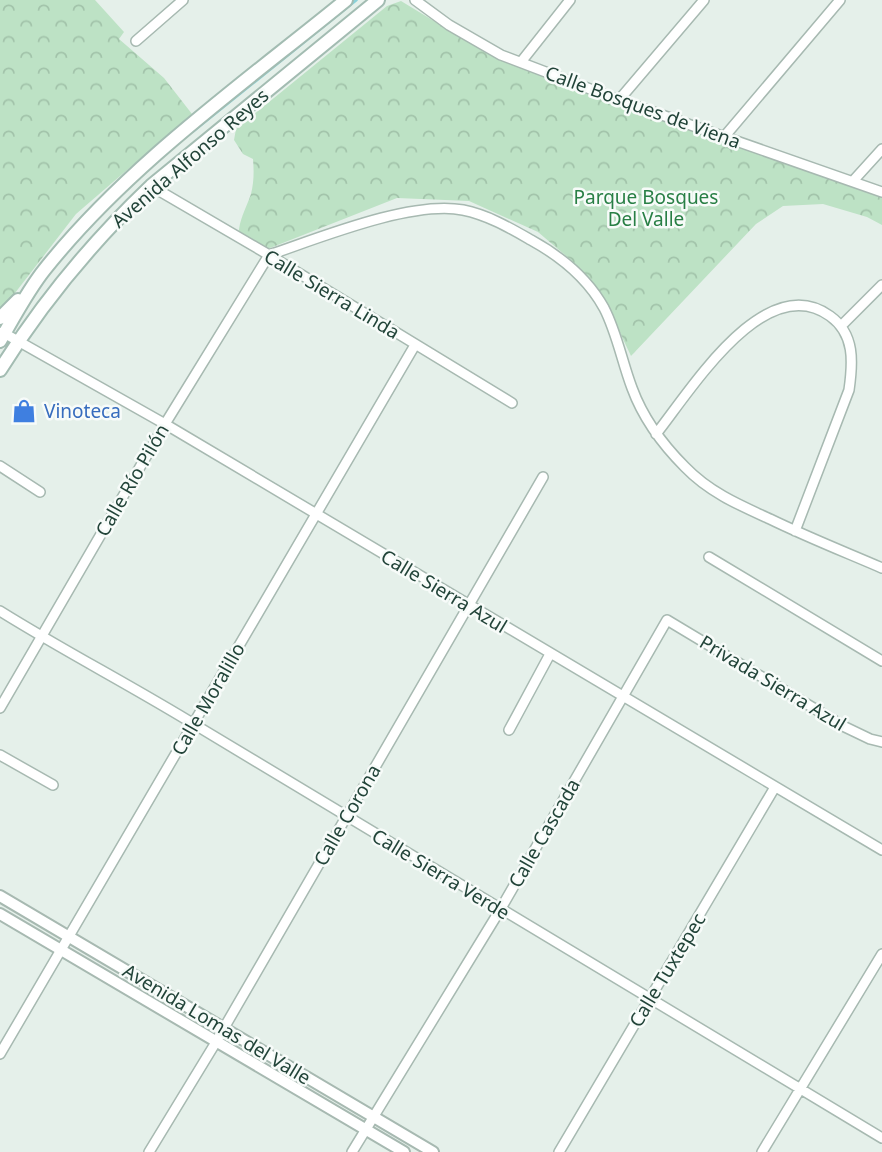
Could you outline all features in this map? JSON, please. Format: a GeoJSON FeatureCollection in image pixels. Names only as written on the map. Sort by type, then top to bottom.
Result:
{"type":"FeatureCollection","features":[{"type":"Feature","properties":{"kind":"main road","name":"Avenida Alfonso Reyes"},"geometry":{"type":"LineString","coordinates":[[1,335],[44,271],[93,213],[134,174],[346,0]]}},
{"type":"Feature","properties":{"kind":"main road","name":"Avenida Alfonso Reyes"},"geometry":{"type":"LineString","coordinates":[[0,370],[61,281],[86,251],[151,187],[378,0]]}},
{"type":"Feature","properties":{"kind":"main road"},"geometry":{"type":"LineString","coordinates":[[0,318],[44,271]]}},
{"type":"Feature","properties":{"kind":"street"},"geometry":{"type":"LineString","coordinates":[[136,41],[183,0]]}},
{"type":"Feature","properties":{"kind":"street","name":"Calle Bosques de Viena"},"geometry":{"type":"LineString","coordinates":[[415,0],[481,44],[521,62],[619,100],[882,192]]}},
{"type":"Feature","properties":{"kind":"street"},"geometry":{"type":"LineString","coordinates":[[521,62],[570,0]]}},
{"type":"Feature","properties":{"kind":"street"},"geometry":{"type":"LineString","coordinates":[[619,100],[704,0]]}},
{"type":"Feature","properties":{"kind":"street"},"geometry":{"type":"LineString","coordinates":[[724,137],[840,0]]}},
{"type":"Feature","properties":{"kind":"street"},"geometry":{"type":"LineString","coordinates":[[853,181],[882,149]]}},
{"type":"Feature","properties":{"kind":"street","name":"Calle Sierra Linda"},"geometry":{"type":"LineString","coordinates":[[151,187],[269,255],[512,403]]}},
{"type":"Feature","properties":{"kind":"street"},"geometry":{"type":"LineString","coordinates":[[269,255],[380,219],[431,208],[464,210],[508,227],[552,253],[592,289],[614,330],[633,390],[656,434],[685,467],[724,498],[882,568]]}},
{"type":"Feature","properties":{"kind":"street","name":"Calle Río Pilón"},"geometry":{"type":"LineString","coordinates":[[0,708],[165,424],[269,255]]}},
{"type":"Feature","properties":{"kind":"street"},"geometry":{"type":"LineString","coordinates":[[842,325],[882,285]]}},
{"type":"Feature","properties":{"kind":"street"},"geometry":{"type":"LineString","coordinates":[[656,434],[716,358],[748,326],[766,313],[783,306],[799,304],[824,312],[842,325],[849,344],[852,368],[849,390],[795,531]]}},
{"type":"Feature","properties":{"kind":"street","name":"Calle Sierra Azul"},"geometry":{"type":"LineString","coordinates":[[1,335],[18,341],[165,424],[882,850]]}},
{"type":"Feature","properties":{"kind":"street","name":"Calle Moralillo"},"geometry":{"type":"LineString","coordinates":[[0,1054],[415,345]]}},
{"type":"Feature","properties":{"kind":"street"},"geometry":{"type":"LineString","coordinates":[[0,466],[40,492]]}},
{"type":"Feature","properties":{"kind":"street","name":"Calle Corona"},"geometry":{"type":"LineString","coordinates":[[149,1152],[217,1041],[543,477]]}},
{"type":"Feature","properties":{"kind":"street"},"geometry":{"type":"LineString","coordinates":[[709,557],[882,661]]}},
{"type":"Feature","properties":{"kind":"street","name":"Calle Sierra Verde"},"geometry":{"type":"LineString","coordinates":[[0,611],[194,724],[649,1001],[882,1138]]}},
{"type":"Feature","properties":{"kind":"street","name":"Calle Cascada"},"geometry":{"type":"LineString","coordinates":[[352,1152],[500,909],[667,620]]}},
{"type":"Feature","properties":{"kind":"street","name":"Privada Sierra Azul"},"geometry":{"type":"LineString","coordinates":[[667,620],[845,727],[882,742]]}},
{"type":"Feature","properties":{"kind":"street"},"geometry":{"type":"LineString","coordinates":[[509,730],[550,654]]}},
{"type":"Feature","properties":{"kind":"street"},"geometry":{"type":"LineString","coordinates":[[0,755],[53,785]]}},
{"type":"Feature","properties":{"kind":"street","name":"Calle Tuxtepec"},"geometry":{"type":"LineString","coordinates":[[559,1152],[775,787]]}},
{"type":"Feature","properties":{"kind":"street","name":"Avenida Lomas del Valle"},"geometry":{"type":"LineString","coordinates":[[0,896],[433,1152]]}},
{"type":"Feature","properties":{"kind":"street","name":"Avenida Lomas del Valle"},"geometry":{"type":"LineString","coordinates":[[0,914],[404,1152]]}},
{"type":"Feature","properties":{"kind":"street"},"geometry":{"type":"LineString","coordinates":[[762,1152],[882,954]]}},
{"type":"Feature","properties":{"kind":"green space"},"geometry":{"type":"Polygon","coordinates":[[[0,0],[95,0],[124,32],[119,39],[164,78],[192,114],[76,214],[0,309],[0,0]]]}},
{"type":"Feature","properties":{"kind":"green space","name":"Parque Bosques Del Valle"},"geometry":{"type":"Polygon","coordinates":[[[401,1],[490,55],[567,86],[882,198],[882,225],[867,217],[823,204],[783,206],[756,224],[631,356],[604,299],[572,261],[538,232],[469,201],[397,198],[265,250],[239,239],[241,222],[252,190],[254,168],[253,159],[243,154],[234,140],[236,129],[387,6],[401,1]]]}},
{"type":"Feature","properties":{"kind":"waterway"},"geometry":{"type":"LineString","coordinates":[[193,131],[356,0]]}},
{"type":"Feature","properties":{"kind":"place","name":"Vinoteca"},"geometry":{"type":"Point","coordinates":[24,411]}}]}
